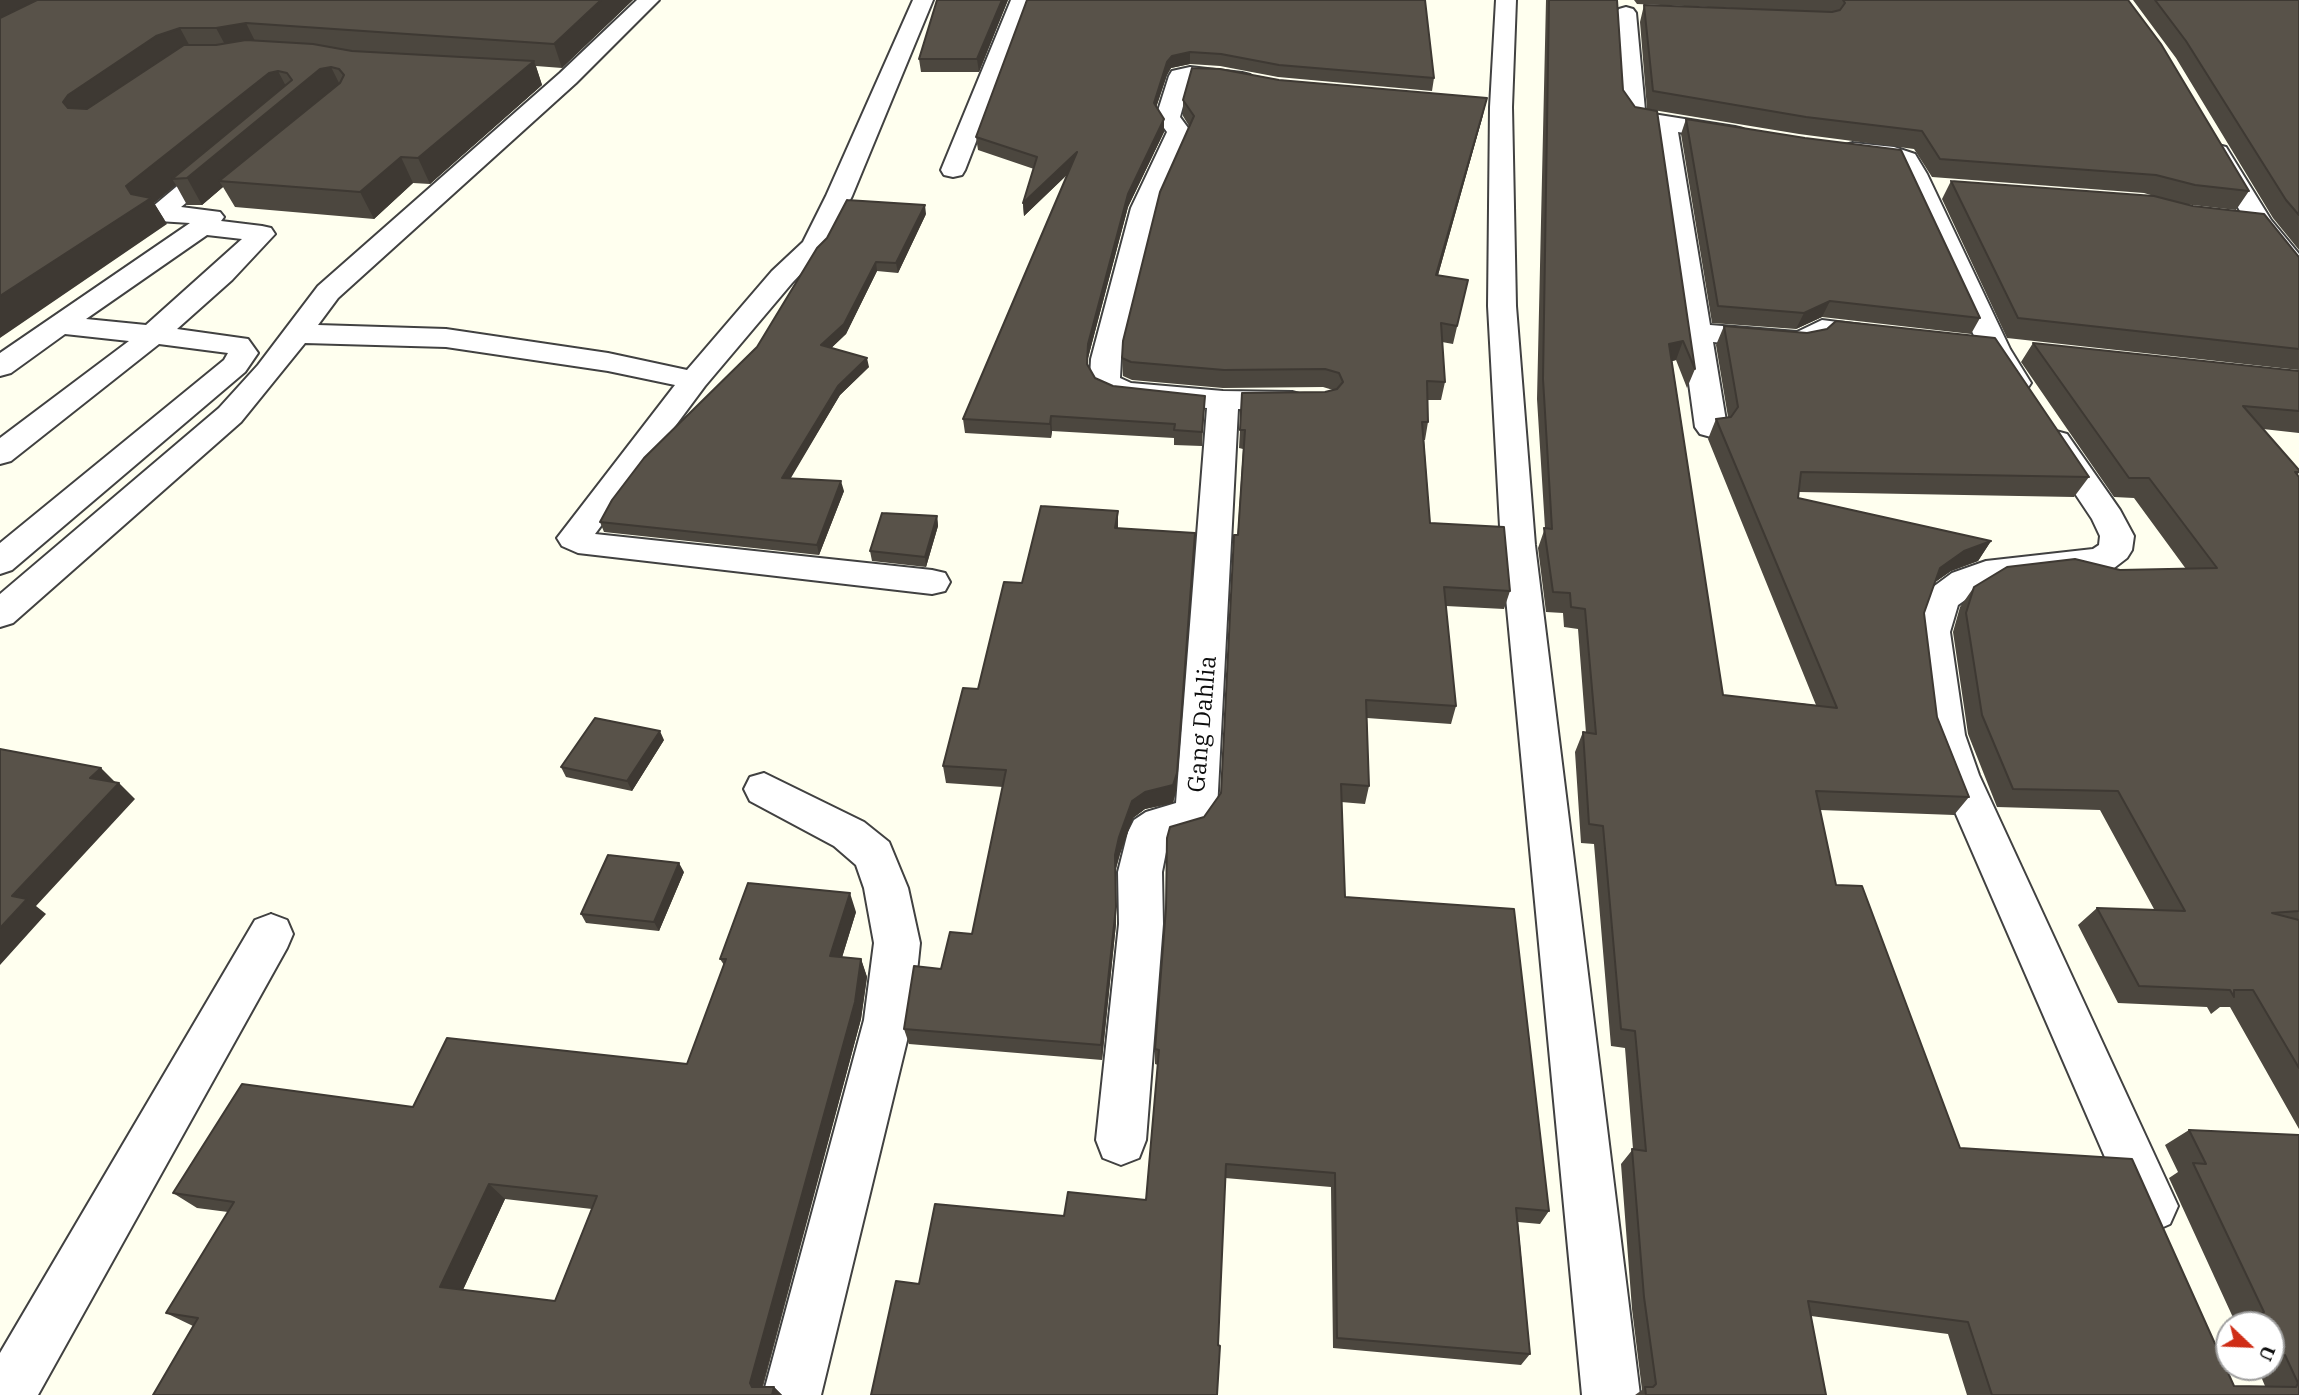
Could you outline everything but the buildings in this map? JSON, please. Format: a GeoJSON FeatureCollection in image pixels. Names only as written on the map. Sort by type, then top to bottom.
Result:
{"type":"FeatureCollection","features":[{"type":"Feature","properties":{"kind":"street"},"geometry":{"type":"LineString","coordinates":[[0,614],[230,415],[269,372],[328,292],[568,78],[649,0]]}},
{"type":"Feature","properties":{"kind":"street"},"geometry":{"type":"LineString","coordinates":[[923,0],[839,196],[814,246],[782,277],[694,380],[574,538],[590,545],[932,582]]}},
{"type":"Feature","properties":{"kind":"street"},"geometry":{"type":"LineString","coordinates":[[953,170],[1021,0]]}},
{"type":"Feature","properties":{"kind":"street"},"geometry":{"type":"LineString","coordinates":[[1506,0],[1488,106],[1518,545],[1611,1395]]}},
{"type":"Feature","properties":{"kind":"street"},"geometry":{"type":"LineString","coordinates":[[1652,14],[1624,7],[1633,113],[1647,120],[1759,138]]}},
{"type":"Feature","properties":{"kind":"street"},"geometry":{"type":"LineString","coordinates":[[1264,85],[1220,76],[1180,76],[1168,117],[1179,132],[1144,208],[1106,359],[1105,377],[1114,389],[1223,400],[1323,399]]}},
{"type":"Feature","properties":{"kind":"street"},"geometry":{"type":"LineString","coordinates":[[541,77],[568,78]]}},
{"type":"Feature","properties":{"kind":"street"},"geometry":{"type":"LineString","coordinates":[[1665,123],[1711,427]]}},
{"type":"Feature","properties":{"kind":"street"},"geometry":{"type":"LineString","coordinates":[[2204,128],[2260,223],[2299,271]]}},
{"type":"Feature","properties":{"kind":"street"},"geometry":{"type":"LineString","coordinates":[[0,454],[132,353],[262,236],[259,232],[214,214],[159,213],[240,147]]}},
{"type":"Feature","properties":{"kind":"street"},"geometry":{"type":"LineString","coordinates":[[1824,147],[1901,156],[1921,187],[1996,349],[2108,518],[2117,536],[2115,550],[2102,560],[1986,573],[1965,582],[1942,599],[1932,632],[1945,735],[1959,775],[2169,1243]]}},
{"type":"Feature","properties":{"kind":"street"},"geometry":{"type":"LineString","coordinates":[[1921,187],[1949,189]]}},
{"type":"Feature","properties":{"kind":"street"},"geometry":{"type":"LineString","coordinates":[[0,366],[214,214]]}},
{"type":"Feature","properties":{"kind":"street"},"geometry":{"type":"LineString","coordinates":[[2225,219],[2260,223]]}},
{"type":"Feature","properties":{"kind":"street"},"geometry":{"type":"LineString","coordinates":[[1,560],[234,366],[243,353],[238,345],[223,342],[60,325]]}},
{"type":"Feature","properties":{"kind":"street"},"geometry":{"type":"LineString","coordinates":[[1696,332],[1798,341],[1807,340],[1809,335],[1822,329],[1902,338]]}},
{"type":"Feature","properties":{"kind":"street"},"geometry":{"type":"LineString","coordinates":[[296,334],[377,334],[446,338],[608,362],[694,380]]}},
{"type":"Feature","properties":{"kind":"street","name":"Gang Dahlia"},"geometry":{"type":"LineString","coordinates":[[1121,1140],[1141,924],[1140,872],[1143,855],[1149,832],[1161,824],[1186,821],[1196,810],[1199,791],[1223,400]]}},
{"type":"Feature","properties":{"kind":"street"},"geometry":{"type":"LineString","coordinates":[[764,789],[849,834],[874,855],[886,888],[897,943],[888,1020],[792,1395]]}},
{"type":"Feature","properties":{"kind":"street"},"geometry":{"type":"LineString","coordinates":[[7,1395],[271,934]]}}]}
